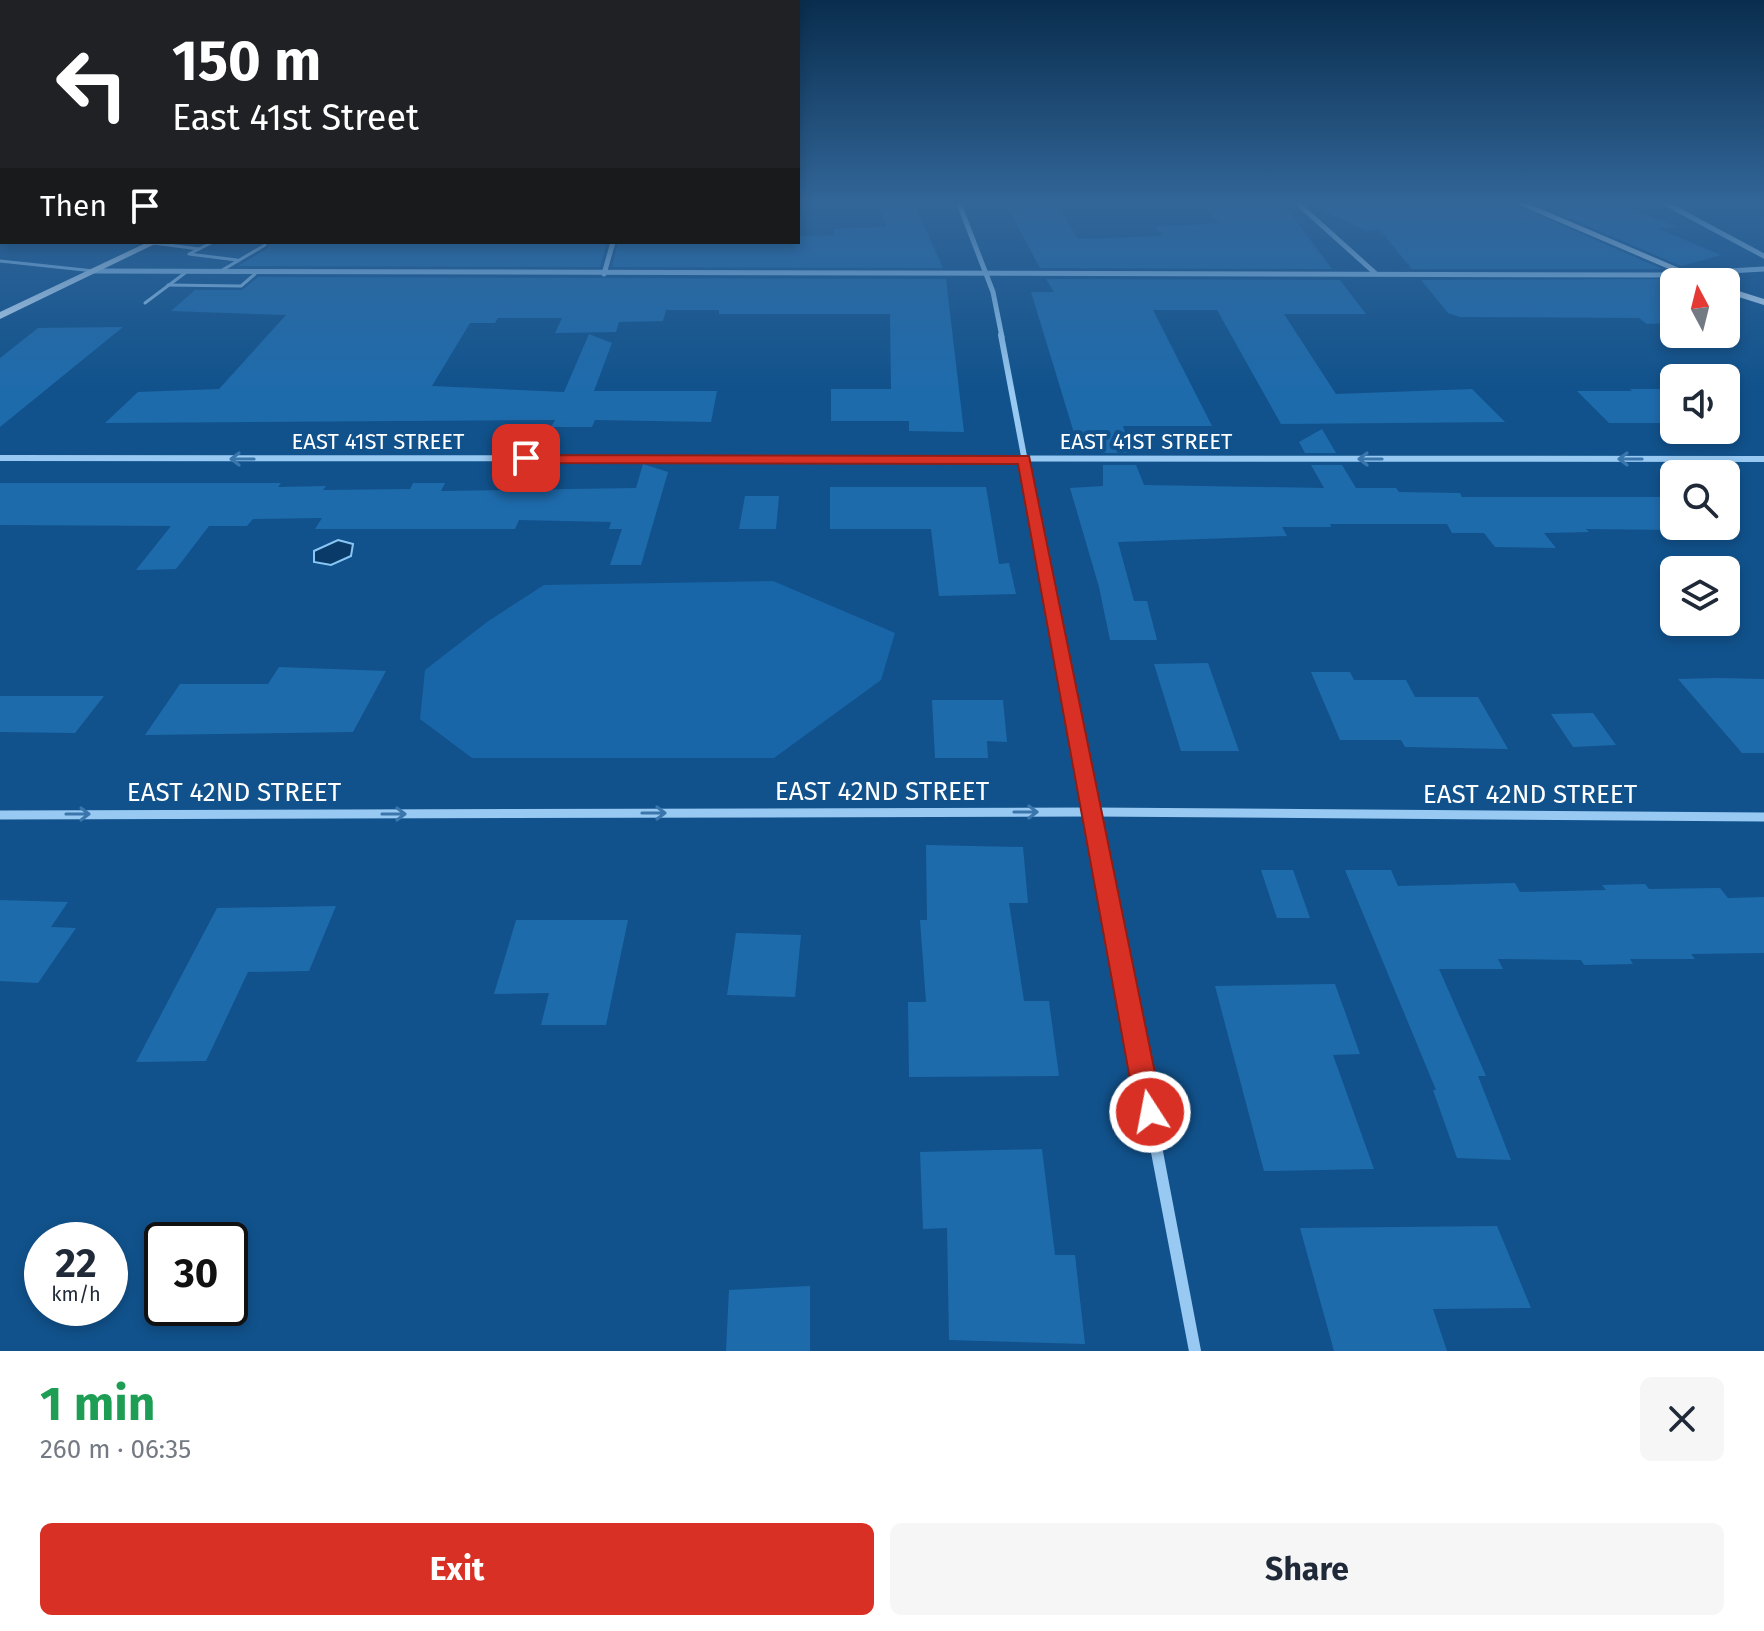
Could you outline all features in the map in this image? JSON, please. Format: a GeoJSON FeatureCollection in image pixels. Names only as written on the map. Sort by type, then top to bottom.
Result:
{"type":"FeatureCollection","features":[{"type":"Feature","properties":{"kind":"main road"},"geometry":{"type":"LineString","coordinates":[[0,316],[108,264]]}},
{"type":"Feature","properties":{"kind":"main road"},"geometry":{"type":"LineString","coordinates":[[1740,294],[1764,302]]}},
{"type":"Feature","properties":{"kind":"street"},"geometry":{"type":"LineString","coordinates":[[604,274],[607,264]]}},
{"type":"Feature","properties":{"kind":"street"},"geometry":{"type":"LineString","coordinates":[[983,264],[1093,812],[1195,1351]]}},
{"type":"Feature","properties":{"kind":"street"},"geometry":{"type":"LineString","coordinates":[[1365,264],[1376,274]]}},
{"type":"Feature","properties":{"kind":"street"},"geometry":{"type":"LineString","coordinates":[[1740,271],[1764,269]]}},
{"type":"Feature","properties":{"kind":"street"},"geometry":{"type":"LineString","coordinates":[[94,271],[255,274],[1660,275]]}},
{"type":"Feature","properties":{"kind":"street","name":"EAST 41ST STREET"},"geometry":{"type":"LineString","coordinates":[[0,458],[1764,459]]}},
{"type":"Feature","properties":{"kind":"street","name":"EAST 42ND STREET"},"geometry":{"type":"LineString","coordinates":[[0,815],[1093,812],[1764,817]]}},
{"type":"Feature","properties":{"kind":"lane"},"geometry":{"type":"LineString","coordinates":[[29,264],[94,271]]}},
{"type":"Feature","properties":{"kind":"lane"},"geometry":{"type":"LineString","coordinates":[[217,273],[231,264]]}},
{"type":"Feature","properties":{"kind":"lane"},"geometry":{"type":"LineString","coordinates":[[145,303],[185,273]]}},
{"type":"Feature","properties":{"kind":"lane"},"geometry":{"type":"LineString","coordinates":[[168,285],[241,286],[255,274]]}},
{"type":"Feature","properties":{"kind":"shaded area"},"geometry":{"type":"Polygon","coordinates":[[[338,540],[353,544],[351,556],[331,565],[314,562],[314,551],[338,540]]]}},
{"type":"Feature","properties":{"kind":"shaded area"},"geometry":{"type":"Polygon","coordinates":[[[773,581],[895,633],[881,680],[774,758],[472,758],[420,719],[425,670],[487,622],[544,585],[773,581]]]}},
{"type":"Feature","properties":{"kind":"building"},"geometry":{"type":"Polygon","coordinates":[[[241,264],[601,264],[600,267],[238,266],[241,264]]]}},
{"type":"Feature","properties":{"kind":"building"},"geometry":{"type":"Polygon","coordinates":[[[613,264],[941,264],[943,268],[612,267],[613,264]]]}},
{"type":"Feature","properties":{"kind":"building"},"geometry":{"type":"Polygon","coordinates":[[[1038,264],[1328,264],[1332,269],[1040,268],[1038,264]]]}},
{"type":"Feature","properties":{"kind":"building"},"geometry":{"type":"Polygon","coordinates":[[[1408,264],[1651,264],[1660,269],[1412,269],[1408,264]]]}},
{"type":"Feature","properties":{"kind":"building"},"geometry":{"type":"Polygon","coordinates":[[[258,277],[946,279],[964,432],[909,431],[909,421],[831,421],[831,389],[891,389],[890,314],[719,314],[719,310],[666,310],[663,321],[619,322],[616,332],[555,333],[562,318],[498,318],[495,323],[470,323],[432,386],[564,392],[589,334],[612,343],[594,391],[717,391],[711,422],[595,420],[592,427],[551,427],[555,420],[105,423],[138,392],[219,389],[286,315],[171,311],[195,290],[242,290],[258,277]]]}},
{"type":"Feature","properties":{"kind":"building"},"geometry":{"type":"Polygon","coordinates":[[[1046,279],[1340,280],[1366,314],[1284,314],[1336,394],[1472,389],[1505,422],[1281,424],[1217,310],[1153,310],[1212,426],[1123,426],[1132,453],[1103,453],[1104,434],[1074,433],[1031,292],[1054,292],[1046,279]]]}},
{"type":"Feature","properties":{"kind":"building"},"geometry":{"type":"Polygon","coordinates":[[[1660,279],[1660,324],[1647,324],[1639,318],[1460,317],[1448,313],[1421,280],[1660,279]]]}},
{"type":"Feature","properties":{"kind":"building"},"geometry":{"type":"Polygon","coordinates":[[[123,327],[0,427],[0,358],[38,328],[123,327]]]}},
{"type":"Feature","properties":{"kind":"building"},"geometry":{"type":"Polygon","coordinates":[[[1630,389],[1660,389],[1660,423],[1609,423],[1577,391],[1632,391],[1630,389]]]}},
{"type":"Feature","properties":{"kind":"building"},"geometry":{"type":"Polygon","coordinates":[[[1322,429],[1336,453],[1305,453],[1299,442],[1322,429]]]}},
{"type":"Feature","properties":{"kind":"building"},"geometry":{"type":"Polygon","coordinates":[[[643,464],[668,472],[641,565],[610,565],[622,529],[609,529],[611,522],[519,520],[515,529],[315,529],[322,518],[253,519],[247,526],[209,526],[176,569],[136,570],[171,526],[0,525],[0,483],[281,483],[278,487],[326,486],[323,490],[410,489],[413,483],[445,483],[441,491],[636,488],[643,464]]]}},
{"type":"Feature","properties":{"kind":"building"},"geometry":{"type":"Polygon","coordinates":[[[1103,465],[1136,465],[1144,485],[1324,488],[1311,465],[1342,465],[1356,488],[1460,493],[1462,497],[1660,497],[1660,530],[1586,529],[1589,532],[1544,533],[1556,548],[1495,547],[1484,533],[1452,533],[1447,524],[1330,524],[1331,527],[1282,527],[1287,536],[1118,542],[1134,601],[1147,601],[1157,640],[1110,640],[1099,587],[1070,488],[1103,486],[1103,465]]]}},
{"type":"Feature","properties":{"kind":"building"},"geometry":{"type":"Polygon","coordinates":[[[830,487],[986,487],[999,564],[1009,563],[1016,594],[939,596],[931,529],[830,529],[830,487]]]}},
{"type":"Feature","properties":{"kind":"building"},"geometry":{"type":"Polygon","coordinates":[[[745,496],[779,496],[776,529],[739,529],[745,496]]]}},
{"type":"Feature","properties":{"kind":"building"},"geometry":{"type":"Polygon","coordinates":[[[1208,663],[1239,751],[1181,751],[1154,664],[1208,663]]]}},
{"type":"Feature","properties":{"kind":"building"},"geometry":{"type":"Polygon","coordinates":[[[279,667],[386,671],[353,732],[145,735],[180,684],[268,684],[279,667]]]}},
{"type":"Feature","properties":{"kind":"building"},"geometry":{"type":"Polygon","coordinates":[[[1311,672],[1350,672],[1354,680],[1406,680],[1415,697],[1478,697],[1508,749],[1405,747],[1401,740],[1340,740],[1311,672]]]}},
{"type":"Feature","properties":{"kind":"building"},"geometry":{"type":"Polygon","coordinates":[[[1678,679],[1764,679],[1764,753],[1742,753],[1678,679]]]}},
{"type":"Feature","properties":{"kind":"building"},"geometry":{"type":"Polygon","coordinates":[[[0,696],[104,696],[75,733],[0,732],[0,696]]]}},
{"type":"Feature","properties":{"kind":"building"},"geometry":{"type":"Polygon","coordinates":[[[932,700],[1003,700],[1007,742],[987,741],[988,758],[935,758],[932,700]]]}},
{"type":"Feature","properties":{"kind":"building"},"geometry":{"type":"Polygon","coordinates":[[[1593,713],[1616,745],[1573,747],[1551,714],[1593,713]]]}},
{"type":"Feature","properties":{"kind":"building"},"geometry":{"type":"Polygon","coordinates":[[[926,845],[1023,847],[1028,903],[1009,903],[1024,1001],[1049,1001],[1059,1076],[909,1077],[908,1002],[926,1002],[920,920],[927,920],[926,845]]]}},
{"type":"Feature","properties":{"kind":"building"},"geometry":{"type":"Polygon","coordinates":[[[1261,870],[1293,870],[1310,918],[1277,918],[1261,870]]]}},
{"type":"Feature","properties":{"kind":"building"},"geometry":{"type":"Polygon","coordinates":[[[1345,870],[1391,870],[1398,886],[1515,883],[1520,892],[1606,890],[1602,885],[1645,884],[1649,889],[1720,888],[1728,898],[1764,897],[1764,953],[1691,954],[1695,959],[1630,959],[1633,964],[1584,965],[1581,960],[1498,959],[1503,969],[1439,969],[1486,1076],[1478,1076],[1511,1160],[1457,1158],[1433,1090],[1436,1090],[1345,870]]]}},
{"type":"Feature","properties":{"kind":"building"},"geometry":{"type":"Polygon","coordinates":[[[0,900],[68,902],[51,927],[76,928],[38,983],[0,981],[0,900]]]}},
{"type":"Feature","properties":{"kind":"building"},"geometry":{"type":"Polygon","coordinates":[[[336,906],[309,971],[248,972],[206,1061],[136,1062],[217,908],[336,906]]]}},
{"type":"Feature","properties":{"kind":"building"},"geometry":{"type":"Polygon","coordinates":[[[516,920],[628,920],[606,1025],[541,1025],[549,993],[494,994],[516,920]]]}},
{"type":"Feature","properties":{"kind":"building"},"geometry":{"type":"Polygon","coordinates":[[[736,933],[801,935],[795,997],[727,995],[736,933]]]}},
{"type":"Feature","properties":{"kind":"building"},"geometry":{"type":"Polygon","coordinates":[[[1335,984],[1360,1054],[1333,1055],[1374,1169],[1264,1171],[1215,986],[1335,984]]]}},
{"type":"Feature","properties":{"kind":"building"},"geometry":{"type":"Polygon","coordinates":[[[1042,1149],[1055,1255],[1075,1255],[1085,1344],[949,1340],[947,1228],[923,1229],[920,1152],[1042,1149]]]}},
{"type":"Feature","properties":{"kind":"building"},"geometry":{"type":"Polygon","coordinates":[[[1497,1226],[1531,1308],[1433,1309],[1447,1351],[1334,1351],[1300,1228],[1497,1226]]]}},
{"type":"Feature","properties":{"kind":"building"},"geometry":{"type":"Polygon","coordinates":[[[810,1286],[810,1351],[726,1351],[729,1290],[810,1286]]]}},
{"type":"Feature","properties":{"kind":"route"},"geometry":{"type":"LineString","coordinates":[[526,458],[1024,459],[1150,1112]]}}]}
